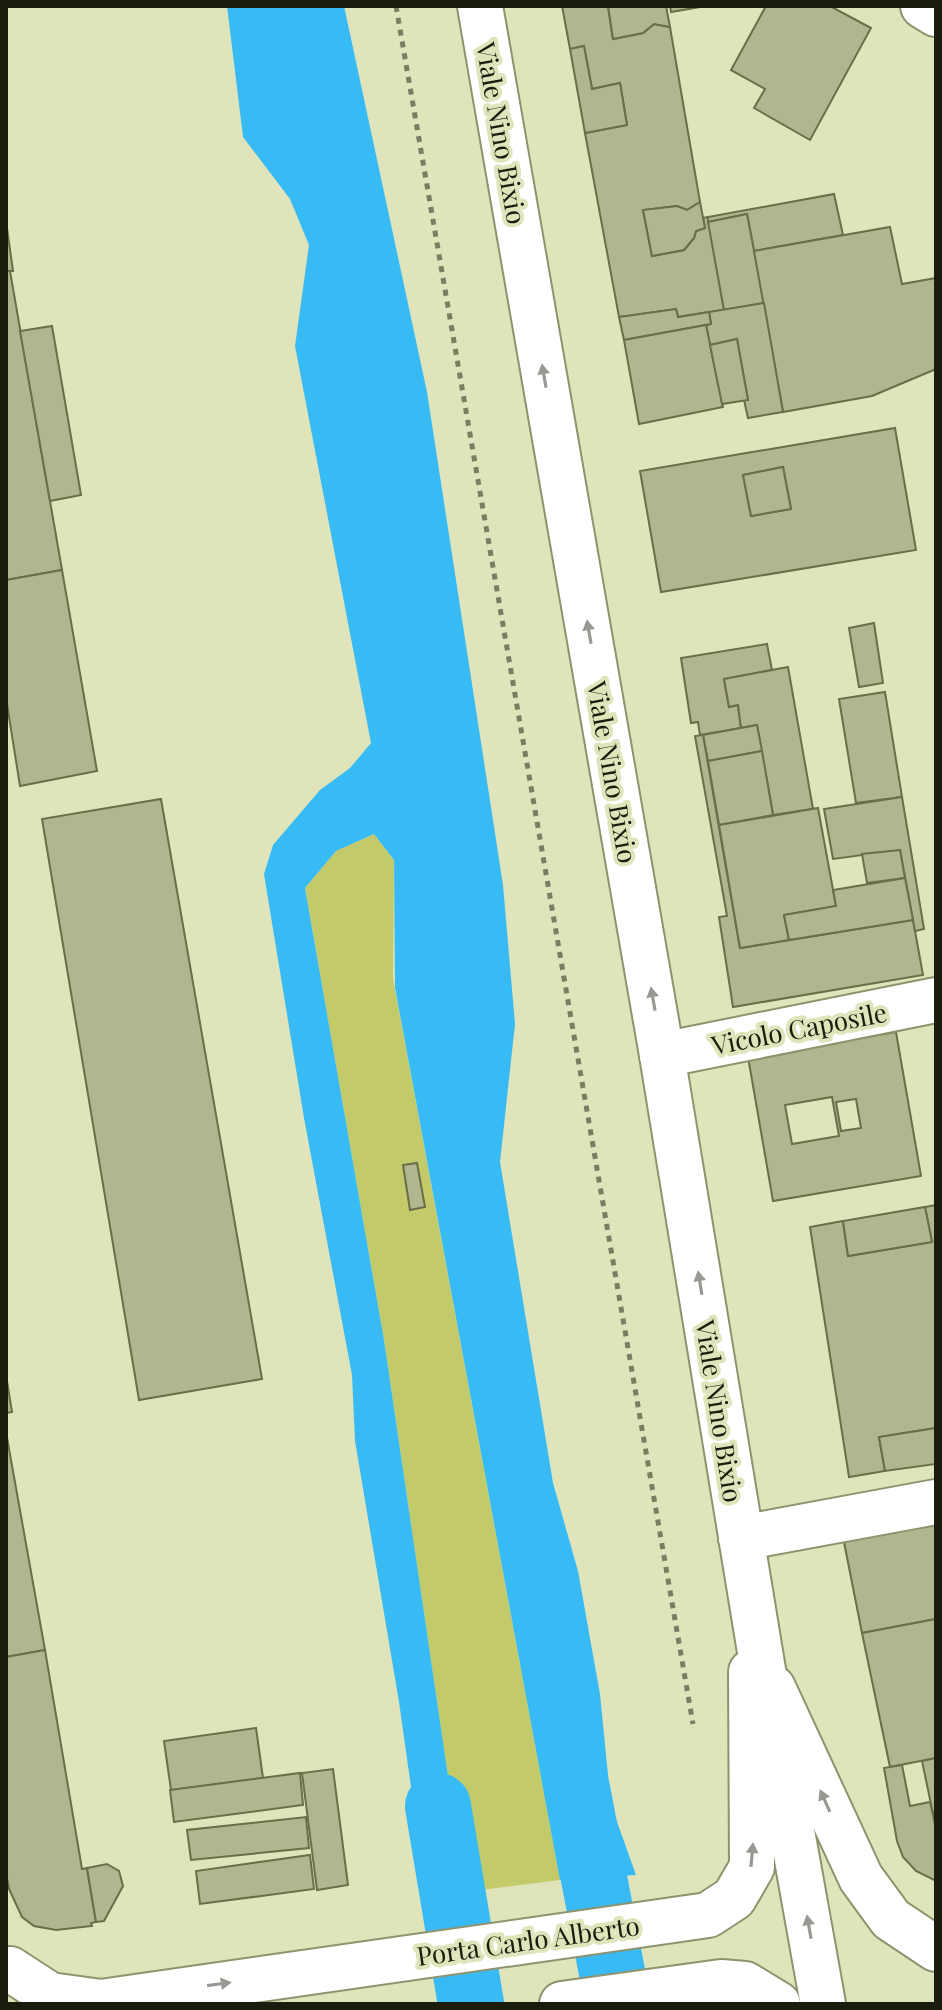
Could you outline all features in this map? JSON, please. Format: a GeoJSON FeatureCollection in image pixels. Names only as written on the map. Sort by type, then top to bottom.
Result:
{"type":"FeatureCollection","features":[{"type":"Feature","properties":{"kind":"main road","name":"Viale Nino Bixio"},"geometry":{"type":"LineString","coordinates":[[480,6],[662,1055],[762,1664],[823,2004]]}},
{"type":"Feature","properties":{"kind":"main road"},"geometry":{"type":"LineString","coordinates":[[923,6],[936,14]]}},
{"type":"Feature","properties":{"kind":"main road","name":"Vicolo Caposile"},"geometry":{"type":"LineString","coordinates":[[662,1055],[936,1000]]}},
{"type":"Feature","properties":{"kind":"main road","name":"Viale Nino Bixio"},"geometry":{"type":"LineString","coordinates":[[741,1538],[936,1502]]}},
{"type":"Feature","properties":{"kind":"main road","name":"Porta Carlo Alberto"},"geometry":{"type":"LineString","coordinates":[[10,1973],[50,1995],[101,2002],[708,1915],[734,1898],[752,1867],[749,1585]]}},
{"type":"Feature","properties":{"kind":"main road"},"geometry":{"type":"LineString","coordinates":[[762,1664],[861,1878],[891,1919],[936,1949]]}},
{"type":"Feature","properties":{"kind":"main road"},"geometry":{"type":"LineString","coordinates":[[562,2004],[721,1982],[745,1984],[778,2004]]}},
{"type":"Feature","properties":{"kind":"path"},"geometry":{"type":"LineString","coordinates":[[396,6],[693,1726]]}},
{"type":"Feature","properties":{"kind":"green space"},"geometry":{"type":"Polygon","coordinates":[[[374,834],[394,860],[393,979],[560,1880],[465,1892],[384,1340],[305,888],[336,851],[374,834]]]}},
{"type":"Feature","properties":{"kind":"water"},"geometry":{"type":"Polygon","coordinates":[[[227,6],[344,6],[427,392],[503,885],[515,1024],[500,1162],[553,1483],[578,1571],[600,1694],[611,1805],[636,1875],[560,1880],[395,988],[394,860],[374,834],[336,851],[305,888],[384,1340],[465,1892],[427,1900],[399,1702],[355,1441],[352,1375],[304,1118],[264,874],[273,845],[320,790],[350,768],[371,743],[295,346],[309,245],[290,199],[243,137],[227,6]]]}},
{"type":"Feature","properties":{"kind":"building"},"geometry":{"type":"Polygon","coordinates":[[[562,6],[608,6],[613,39],[643,33],[654,24],[670,27],[700,202],[687,210],[677,206],[643,210],[652,256],[684,250],[696,231],[705,228],[703,218],[708,217],[724,310],[678,317],[676,309],[619,317],[585,133],[627,125],[620,83],[592,89],[584,46],[570,49],[562,6]]]}},
{"type":"Feature","properties":{"kind":"building"},"geometry":{"type":"Polygon","coordinates":[[[608,6],[666,6],[670,27],[654,24],[643,33],[613,39],[608,6]]]}},
{"type":"Feature","properties":{"kind":"building"},"geometry":{"type":"Polygon","coordinates":[[[670,6],[706,6],[671,12],[670,6]]]}},
{"type":"Feature","properties":{"kind":"building"},"geometry":{"type":"Polygon","coordinates":[[[766,6],[830,6],[871,28],[810,140],[754,108],[765,89],[731,70],[766,6]]]}},
{"type":"Feature","properties":{"kind":"building"},"geometry":{"type":"Polygon","coordinates":[[[584,46],[592,89],[620,83],[627,125],[585,133],[570,49],[584,46]]]}},
{"type":"Feature","properties":{"kind":"building"},"geometry":{"type":"Polygon","coordinates":[[[834,194],[843,235],[754,251],[747,214],[708,222],[708,217],[834,194]]]}},
{"type":"Feature","properties":{"kind":"building"},"geometry":{"type":"Polygon","coordinates":[[[700,202],[705,228],[696,231],[684,250],[652,256],[643,210],[677,206],[687,210],[700,202]]]}},
{"type":"Feature","properties":{"kind":"building"},"geometry":{"type":"Polygon","coordinates":[[[747,214],[764,303],[724,310],[708,222],[747,214]]]}},
{"type":"Feature","properties":{"kind":"building"},"geometry":{"type":"Polygon","coordinates":[[[6,221],[13,271],[6,271],[6,221]]]}},
{"type":"Feature","properties":{"kind":"building"},"geometry":{"type":"Polygon","coordinates":[[[890,227],[902,284],[936,278],[936,369],[872,396],[783,412],[754,251],[890,227]]]}},
{"type":"Feature","properties":{"kind":"building"},"geometry":{"type":"Polygon","coordinates":[[[6,271],[10,271],[62,570],[6,580],[6,271]]]}},
{"type":"Feature","properties":{"kind":"building"},"geometry":{"type":"Polygon","coordinates":[[[764,303],[783,412],[748,418],[744,400],[748,400],[737,339],[710,345],[706,325],[711,324],[709,312],[764,303]]]}},
{"type":"Feature","properties":{"kind":"building"},"geometry":{"type":"Polygon","coordinates":[[[676,309],[678,317],[709,312],[711,324],[624,340],[619,317],[676,309]]]}},
{"type":"Feature","properties":{"kind":"building"},"geometry":{"type":"Polygon","coordinates":[[[706,325],[723,407],[639,424],[624,340],[706,325]]]}},
{"type":"Feature","properties":{"kind":"building"},"geometry":{"type":"Polygon","coordinates":[[[52,326],[81,495],[50,501],[20,331],[52,326]]]}},
{"type":"Feature","properties":{"kind":"building"},"geometry":{"type":"Polygon","coordinates":[[[737,339],[748,400],[722,404],[710,345],[737,339]]]}},
{"type":"Feature","properties":{"kind":"building"},"geometry":{"type":"Polygon","coordinates":[[[895,428],[916,550],[661,592],[640,471],[895,428]],[[783,467],[743,475],[751,516],[791,509],[783,467]]]}},
{"type":"Feature","properties":{"kind":"building"},"geometry":{"type":"Polygon","coordinates":[[[783,467],[791,509],[751,516],[743,475],[783,467]]]}},
{"type":"Feature","properties":{"kind":"building"},"geometry":{"type":"Polygon","coordinates":[[[62,570],[97,771],[20,786],[6,698],[6,580],[62,570]]]}},
{"type":"Feature","properties":{"kind":"building"},"geometry":{"type":"Polygon","coordinates":[[[874,623],[883,683],[859,687],[849,628],[874,623]]]}},
{"type":"Feature","properties":{"kind":"building"},"geometry":{"type":"Polygon","coordinates":[[[767,644],[772,670],[724,679],[729,707],[738,705],[741,728],[700,735],[698,722],[691,723],[681,658],[767,644]]]}},
{"type":"Feature","properties":{"kind":"building"},"geometry":{"type":"Polygon","coordinates":[[[788,667],[813,809],[773,815],[757,725],[741,728],[738,705],[729,707],[724,679],[788,667]]]}},
{"type":"Feature","properties":{"kind":"building"},"geometry":{"type":"Polygon","coordinates":[[[885,692],[902,797],[856,803],[839,699],[885,692]]]}},
{"type":"Feature","properties":{"kind":"building"},"geometry":{"type":"Polygon","coordinates":[[[757,725],[762,751],[708,761],[703,735],[757,725]]]}},
{"type":"Feature","properties":{"kind":"building"},"geometry":{"type":"Polygon","coordinates":[[[703,735],[740,948],[913,920],[923,975],[733,1007],[719,917],[727,916],[695,736],[703,735]]]}},
{"type":"Feature","properties":{"kind":"building"},"geometry":{"type":"Polygon","coordinates":[[[762,751],[773,815],[719,825],[708,761],[762,751]]]}},
{"type":"Feature","properties":{"kind":"building"},"geometry":{"type":"Polygon","coordinates":[[[902,797],[924,929],[915,931],[900,850],[833,859],[824,809],[902,797]]]}},
{"type":"Feature","properties":{"kind":"building"},"geometry":{"type":"Polygon","coordinates":[[[161,799],[262,1379],[139,1400],[42,819],[161,799]]]}},
{"type":"Feature","properties":{"kind":"building"},"geometry":{"type":"Polygon","coordinates":[[[818,808],[836,906],[784,915],[789,940],[740,948],[719,825],[818,808]]]}},
{"type":"Feature","properties":{"kind":"building"},"geometry":{"type":"Polygon","coordinates":[[[900,850],[905,878],[867,883],[862,854],[900,850]]]}},
{"type":"Feature","properties":{"kind":"building"},"geometry":{"type":"Polygon","coordinates":[[[905,878],[913,920],[789,940],[784,915],[836,906],[833,890],[905,878]]]}},
{"type":"Feature","properties":{"kind":"building"},"geometry":{"type":"Polygon","coordinates":[[[896,1032],[921,1176],[773,1201],[748,1057],[896,1032]],[[832,1097],[785,1105],[792,1144],[839,1136],[832,1097]],[[856,1099],[836,1102],[841,1131],[861,1128],[856,1099]]]}},
{"type":"Feature","properties":{"kind":"building"},"geometry":{"type":"Polygon","coordinates":[[[417,1163],[425,1207],[410,1210],[403,1165],[417,1163]]]}},
{"type":"Feature","properties":{"kind":"building"},"geometry":{"type":"Polygon","coordinates":[[[936,1205],[936,1428],[879,1437],[885,1471],[849,1477],[810,1227],[843,1221],[848,1256],[932,1242],[925,1207],[936,1205]]]}},
{"type":"Feature","properties":{"kind":"building"},"geometry":{"type":"Polygon","coordinates":[[[925,1207],[932,1242],[848,1256],[843,1221],[925,1207]]]}},
{"type":"Feature","properties":{"kind":"building"},"geometry":{"type":"Polygon","coordinates":[[[6,1375],[12,1412],[6,1413],[6,1375]]]}},
{"type":"Feature","properties":{"kind":"building"},"geometry":{"type":"Polygon","coordinates":[[[936,1428],[936,1464],[885,1471],[879,1437],[936,1428]]]}},
{"type":"Feature","properties":{"kind":"building"},"geometry":{"type":"Polygon","coordinates":[[[6,1432],[45,1650],[6,1657],[6,1432]]]}},
{"type":"Feature","properties":{"kind":"building"},"geometry":{"type":"Polygon","coordinates":[[[936,1519],[936,1619],[862,1633],[842,1532],[936,1519]]]}},
{"type":"Feature","properties":{"kind":"building"},"geometry":{"type":"Polygon","coordinates":[[[936,1619],[936,1758],[890,1767],[862,1633],[936,1619]]]}},
{"type":"Feature","properties":{"kind":"building"},"geometry":{"type":"Polygon","coordinates":[[[45,1650],[82,1869],[87,1868],[96,1922],[91,1923],[92,1926],[56,1930],[34,1926],[22,1917],[9,1889],[6,1873],[6,1657],[45,1650]]]}},
{"type":"Feature","properties":{"kind":"building"},"geometry":{"type":"Polygon","coordinates":[[[256,1728],[263,1778],[171,1790],[164,1741],[256,1728]]]}},
{"type":"Feature","properties":{"kind":"building"},"geometry":{"type":"Polygon","coordinates":[[[936,1758],[936,1828],[922,1761],[936,1758]]]}},
{"type":"Feature","properties":{"kind":"building"},"geometry":{"type":"Polygon","coordinates":[[[902,1765],[910,1806],[930,1802],[936,1828],[936,1881],[916,1871],[903,1857],[897,1841],[884,1768],[902,1765]]]}},
{"type":"Feature","properties":{"kind":"building"},"geometry":{"type":"Polygon","coordinates":[[[333,1769],[348,1885],[317,1890],[302,1773],[333,1769]]]}},
{"type":"Feature","properties":{"kind":"building"},"geometry":{"type":"Polygon","coordinates":[[[300,1773],[303,1805],[174,1822],[170,1790],[300,1773]]]}},
{"type":"Feature","properties":{"kind":"building"},"geometry":{"type":"Polygon","coordinates":[[[306,1817],[309,1848],[191,1860],[187,1830],[306,1817]]]}},
{"type":"Feature","properties":{"kind":"building"},"geometry":{"type":"Polygon","coordinates":[[[310,1855],[314,1889],[200,1904],[196,1871],[310,1855]]]}},
{"type":"Feature","properties":{"kind":"building"},"geometry":{"type":"Polygon","coordinates":[[[107,1864],[119,1871],[123,1886],[104,1921],[96,1922],[87,1868],[107,1864]]]}},
{"type":"Feature","properties":{"kind":"waterway"},"geometry":{"type":"LineString","coordinates":[[577,1789],[618,2004]]}},
{"type":"Feature","properties":{"kind":"waterway"},"geometry":{"type":"LineString","coordinates":[[438,1806],[471,2004]]}}]}
